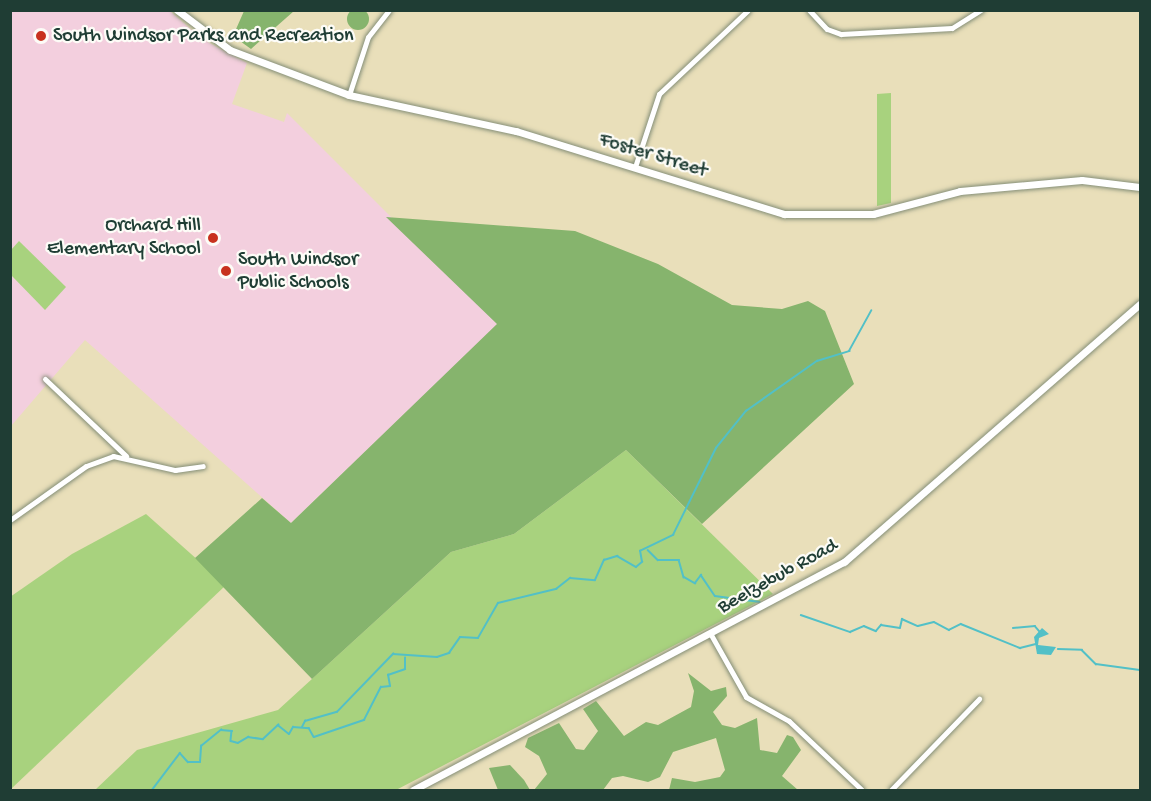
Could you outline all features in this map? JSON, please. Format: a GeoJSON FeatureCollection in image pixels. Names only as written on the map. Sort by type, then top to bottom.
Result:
{"type":"FeatureCollection","features":[{"type":"Feature","properties":{"kind":"street","name":"Foster Street"},"geometry":{"type":"LineString","coordinates":[[177,10],[230,50],[349,95],[461,116],[807,217],[873,214],[960,191],[1039,184],[1101,181],[1140,188]]}},
{"type":"Feature","properties":{"kind":"street"},"geometry":{"type":"LineString","coordinates":[[349,95],[369,37],[389,10]]}},
{"type":"Feature","properties":{"kind":"street"},"geometry":{"type":"LineString","coordinates":[[635,167],[660,94],[748,10]]}},
{"type":"Feature","properties":{"kind":"street"},"geometry":{"type":"LineString","coordinates":[[808,10],[826,29],[841,34],[952,28],[981,10]]}},
{"type":"Feature","properties":{"kind":"street","name":"Beelzebub Road"},"geometry":{"type":"LineString","coordinates":[[413,790],[818,578],[862,549],[1140,303]]}},
{"type":"Feature","properties":{"kind":"street"},"geometry":{"type":"LineString","coordinates":[[45,379],[126,456],[175,470],[203,466]]}},
{"type":"Feature","properties":{"kind":"street"},"geometry":{"type":"LineString","coordinates":[[10,520],[86,466],[126,456]]}},
{"type":"Feature","properties":{"kind":"street"},"geometry":{"type":"LineString","coordinates":[[710,633],[746,697],[789,722],[862,790]]}},
{"type":"Feature","properties":{"kind":"street"},"geometry":{"type":"LineString","coordinates":[[891,790],[979,699]]}},
{"type":"Feature","properties":{"kind":"shaded area","name":"South Windsor Public Schools"},"geometry":{"type":"Polygon","coordinates":[[[11,11],[170,11],[202,39],[247,63],[232,104],[284,122],[287,113],[498,324],[291,523],[85,340],[11,426],[11,11]]]}},
{"type":"Feature","properties":{"kind":"green space"},"geometry":{"type":"Polygon","coordinates":[[[354,8],[362,8],[369,15],[369,23],[362,30],[354,30],[347,23],[347,15],[354,8]]]}},
{"type":"Feature","properties":{"kind":"green space"},"geometry":{"type":"Polygon","coordinates":[[[244,10],[294,11],[251,49],[233,36],[244,10]]]}},
{"type":"Feature","properties":{"kind":"green space"},"geometry":{"type":"Polygon","coordinates":[[[891,93],[891,203],[877,206],[877,94],[891,93]]]}},
{"type":"Feature","properties":{"kind":"green space"},"geometry":{"type":"Polygon","coordinates":[[[386,217],[575,231],[658,264],[732,305],[782,309],[808,301],[825,311],[854,384],[702,524],[626,450],[514,534],[451,552],[312,679],[195,558],[262,498],[291,523],[497,324],[386,217]]]}},
{"type":"Feature","properties":{"kind":"green space"},"geometry":{"type":"Polygon","coordinates":[[[19,241],[66,287],[45,310],[11,275],[11,250],[19,241]]]}},
{"type":"Feature","properties":{"kind":"green space"},"geometry":{"type":"Polygon","coordinates":[[[626,450],[773,594],[396,790],[95,790],[137,750],[278,710],[451,552],[514,534],[626,450]]]}},
{"type":"Feature","properties":{"kind":"green space"},"geometry":{"type":"Polygon","coordinates":[[[146,514],[226,585],[10,790],[10,597],[72,554],[146,514]]]}},
{"type":"Feature","properties":{"kind":"green space"},"geometry":{"type":"Polygon","coordinates":[[[688,673],[711,691],[726,687],[727,696],[713,712],[722,725],[735,728],[757,718],[760,750],[777,753],[787,735],[793,737],[801,750],[782,776],[798,790],[669,790],[672,778],[695,782],[720,777],[725,770],[716,738],[673,752],[660,777],[648,782],[623,776],[612,778],[603,790],[534,790],[547,774],[539,756],[525,747],[528,738],[559,723],[576,749],[584,750],[598,731],[583,709],[596,701],[624,736],[646,722],[658,725],[691,707],[694,691],[688,673]]]}},
{"type":"Feature","properties":{"kind":"green space"},"geometry":{"type":"Polygon","coordinates":[[[510,765],[530,790],[498,790],[489,768],[510,765]]]}},
{"type":"Feature","properties":{"kind":"water"},"geometry":{"type":"Polygon","coordinates":[[[1042,628],[1049,634],[1039,638],[1038,645],[1056,647],[1051,655],[1037,654],[1034,637],[1042,628]]]}},
{"type":"Feature","properties":{"kind":"waterway"},"geometry":{"type":"LineString","coordinates":[[302,727],[305,721],[337,712],[393,654],[437,657],[449,653],[460,637],[478,638],[498,603],[556,589],[570,578],[595,580],[604,560],[617,556],[636,567],[642,562],[640,551],[673,535],[716,448],[746,411],[817,361],[849,351],[871,311]]}},
{"type":"Feature","properties":{"kind":"waterway"},"geometry":{"type":"LineString","coordinates":[[648,550],[658,560],[679,560],[684,577],[695,583],[701,575],[715,596],[760,602]]}},
{"type":"Feature","properties":{"kind":"waterway"},"geometry":{"type":"LineString","coordinates":[[801,615],[850,632],[864,626],[876,631],[881,625],[900,628],[902,619],[918,626],[934,622],[949,630],[961,624],[1020,648],[1036,644]]}},
{"type":"Feature","properties":{"kind":"waterway"},"geometry":{"type":"LineString","coordinates":[[1013,628],[1035,626],[1041,633]]}},
{"type":"Feature","properties":{"kind":"waterway"},"geometry":{"type":"LineString","coordinates":[[1058,649],[1082,650],[1096,664],[1140,670]]}},
{"type":"Feature","properties":{"kind":"waterway"},"geometry":{"type":"LineString","coordinates":[[152,790],[180,753],[188,762],[200,762],[201,746],[221,730],[232,731],[231,741],[238,743],[248,737],[263,739],[278,725],[289,734],[293,727],[309,728],[314,737],[364,720],[381,687],[390,686],[388,675],[405,669],[405,658]]}},
{"type":"Feature","properties":{"kind":"place","name":"South Windsor Parks and Recreation"},"geometry":{"type":"Point","coordinates":[41,36]}},
{"type":"Feature","properties":{"kind":"place","name":"Orchard Hill Elementary School"},"geometry":{"type":"Point","coordinates":[213,238]}},
{"type":"Feature","properties":{"kind":"place","name":"South Windsor Public Schools"},"geometry":{"type":"Point","coordinates":[226,271]}}]}
